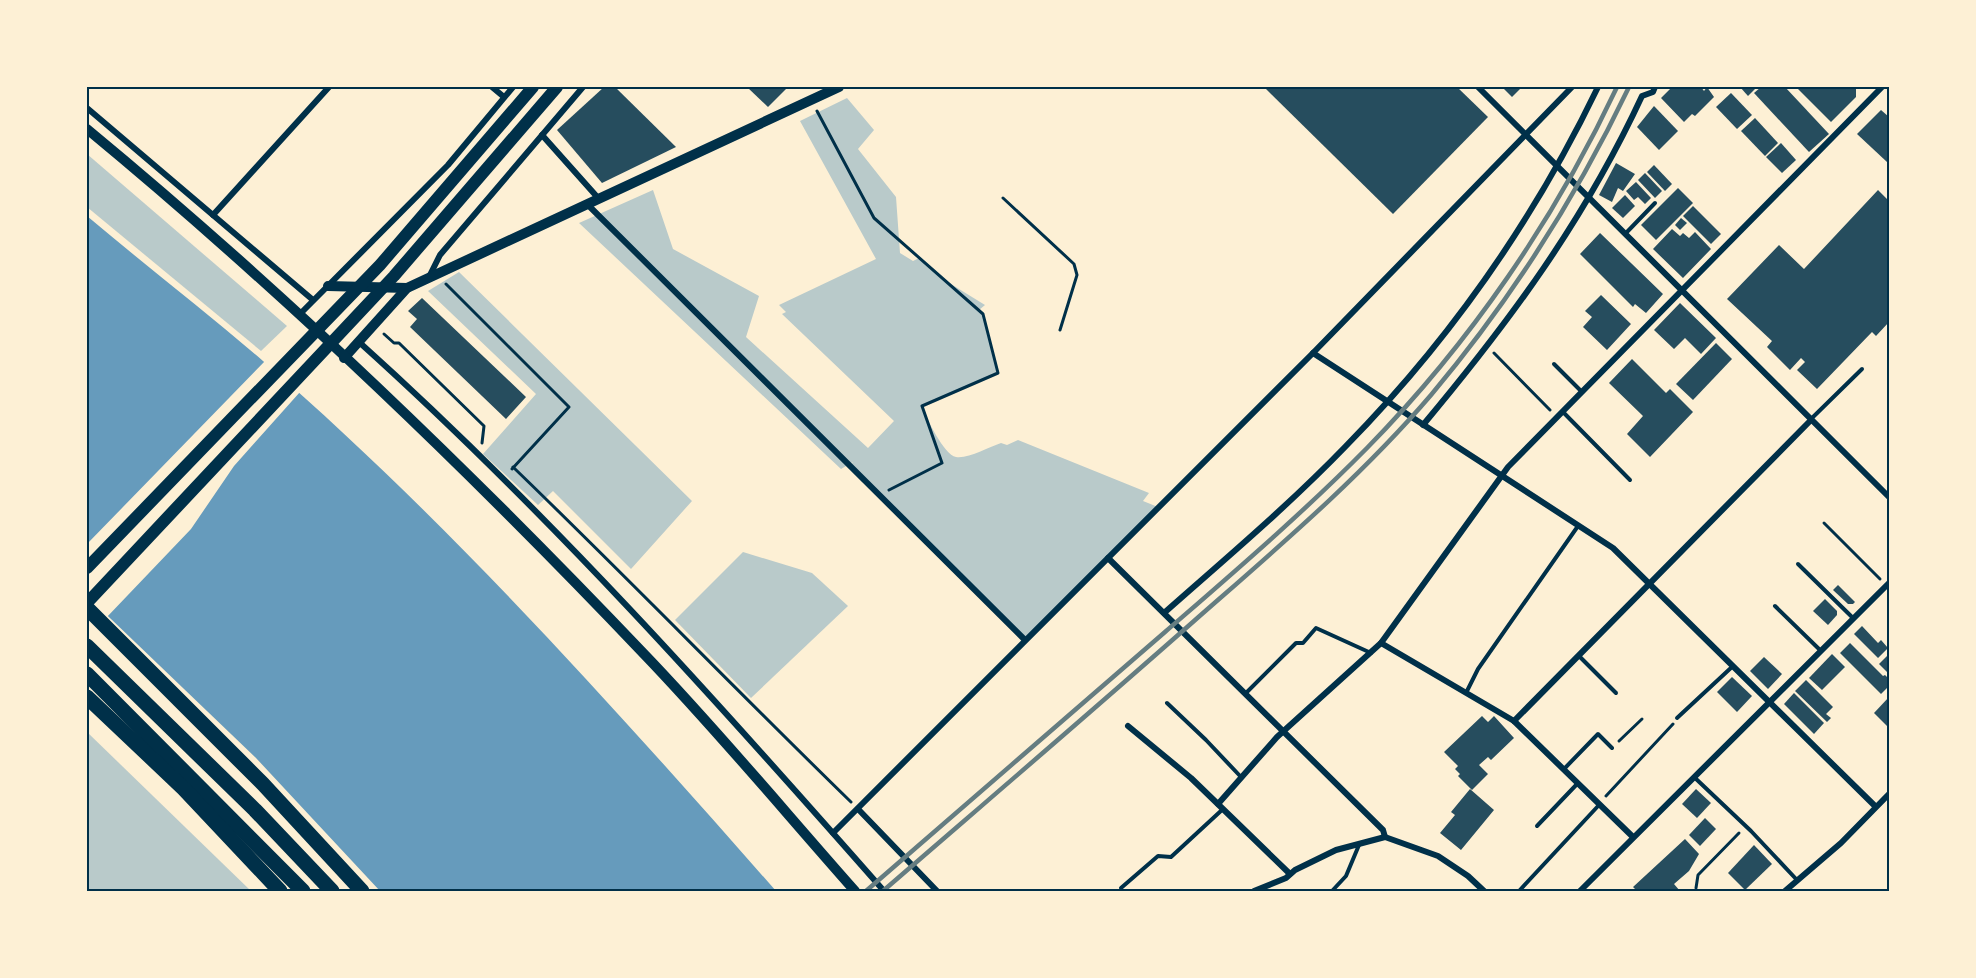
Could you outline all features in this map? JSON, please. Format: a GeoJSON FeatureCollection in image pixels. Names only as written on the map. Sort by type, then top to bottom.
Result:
{"type":"FeatureCollection","features":[{"type":"Feature","properties":{"kind":"highway"},"geometry":{"type":"LineString","coordinates":[[87,608],[263,784],[362,891]]}},
{"type":"Feature","properties":{"kind":"highway"},"geometry":{"type":"LineString","coordinates":[[87,646],[247,802],[332,891]]}},
{"type":"Feature","properties":{"kind":"highway"},"geometry":{"type":"LineString","coordinates":[[87,674],[303,891]]}},
{"type":"Feature","properties":{"kind":"highway"},"geometry":{"type":"LineString","coordinates":[[87,698],[184,789],[280,891]]}},
{"type":"Feature","properties":{"kind":"main road"},"geometry":{"type":"LineString","coordinates":[[87,568],[380,265],[533,87]]}},
{"type":"Feature","properties":{"kind":"main road"},"geometry":{"type":"LineString","coordinates":[[87,603],[394,276],[557,87]]}},
{"type":"Feature","properties":{"kind":"main road"},"geometry":{"type":"LineString","coordinates":[[344,358],[407,288],[839,87]]}},
{"type":"Feature","properties":{"kind":"main road"},"geometry":{"type":"LineString","coordinates":[[87,129],[299,315],[401,410],[646,656],[855,891]]}},
{"type":"Feature","properties":{"kind":"main road"},"geometry":{"type":"LineString","coordinates":[[328,286],[407,288]]}},
{"type":"Feature","properties":{"kind":"street"},"geometry":{"type":"LineString","coordinates":[[213,215],[329,87]]}},
{"type":"Feature","properties":{"kind":"street"},"geometry":{"type":"LineString","coordinates":[[492,87],[504,98]]}},
{"type":"Feature","properties":{"kind":"street"},"geometry":{"type":"LineString","coordinates":[[299,315],[448,165],[513,87]]}},
{"type":"Feature","properties":{"kind":"street"},"geometry":{"type":"LineString","coordinates":[[433,276],[440,255],[583,87]]}},
{"type":"Feature","properties":{"kind":"street"},"geometry":{"type":"LineString","coordinates":[[1478,87],[1889,497]]}},
{"type":"Feature","properties":{"kind":"street"},"geometry":{"type":"LineString","coordinates":[[833,833],[1313,353],[1572,87]]}},
{"type":"Feature","properties":{"kind":"street"},"geometry":{"type":"LineString","coordinates":[[1164,614],[1304,488],[1387,402],[1454,324],[1503,255],[1557,167],[1598,87]]}},
{"type":"Feature","properties":{"kind":"street"},"geometry":{"type":"LineString","coordinates":[[1423,425],[1489,347],[1533,286],[1589,197],[1642,96],[1653,92],[1655,87]]}},
{"type":"Feature","properties":{"kind":"street"},"geometry":{"type":"LineString","coordinates":[[1218,804],[1284,732],[1381,644],[1501,476],[1882,87]]}},
{"type":"Feature","properties":{"kind":"street"},"geometry":{"type":"LineString","coordinates":[[87,108],[313,300]]}},
{"type":"Feature","properties":{"kind":"street"},"geometry":{"type":"LineString","coordinates":[[542,135],[599,198]]}},
{"type":"Feature","properties":{"kind":"street"},"geometry":{"type":"LineString","coordinates":[[586,204],[1025,640]]}},
{"type":"Feature","properties":{"kind":"street"},"geometry":{"type":"LineString","coordinates":[[358,342],[439,414],[673,653],[884,891]]}},
{"type":"Feature","properties":{"kind":"street"},"geometry":{"type":"LineString","coordinates":[[1313,353],[1613,548],[1875,806]]}},
{"type":"Feature","properties":{"kind":"street"},"geometry":{"type":"LineString","coordinates":[[1514,721],[1810,420]]}},
{"type":"Feature","properties":{"kind":"street"},"geometry":{"type":"LineString","coordinates":[[1108,558],[1383,830],[1385,837]]}},
{"type":"Feature","properties":{"kind":"street"},"geometry":{"type":"LineString","coordinates":[[1580,891],[1853,618],[1886,582]]}},
{"type":"Feature","properties":{"kind":"street"},"geometry":{"type":"LineString","coordinates":[[1381,644],[1514,721],[1632,837]]}},
{"type":"Feature","properties":{"kind":"street"},"geometry":{"type":"LineString","coordinates":[[1128,726],[1218,804],[1290,874]]}},
{"type":"Feature","properties":{"kind":"street"},"geometry":{"type":"LineString","coordinates":[[1785,891],[1841,843],[1889,794]]}},
{"type":"Feature","properties":{"kind":"street"},"geometry":{"type":"LineString","coordinates":[[858,809],[937,891]]}},
{"type":"Feature","properties":{"kind":"street"},"geometry":{"type":"LineString","coordinates":[[1254,891],[1336,850],[1385,837],[1438,856],[1468,876],[1484,891]]}},
{"type":"Feature","properties":{"kind":"lane"},"geometry":{"type":"LineString","coordinates":[[1626,233],[1655,203]]}},
{"type":"Feature","properties":{"kind":"lane"},"geometry":{"type":"LineString","coordinates":[[1554,364],[1581,392]]}},
{"type":"Feature","properties":{"kind":"lane"},"geometry":{"type":"LineString","coordinates":[[1810,420],[1862,369]]}},
{"type":"Feature","properties":{"kind":"lane"},"geometry":{"type":"LineString","coordinates":[[1560,414],[1630,480]]}},
{"type":"Feature","properties":{"kind":"lane"},"geometry":{"type":"LineString","coordinates":[[1466,693],[1478,669],[1578,526]]}},
{"type":"Feature","properties":{"kind":"lane"},"geometry":{"type":"LineString","coordinates":[[1798,564],[1853,618]]}},
{"type":"Feature","properties":{"kind":"lane"},"geometry":{"type":"LineString","coordinates":[[1775,606],[1820,650]]}},
{"type":"Feature","properties":{"kind":"lane"},"geometry":{"type":"LineString","coordinates":[[1245,694],[1296,643],[1303,643],[1316,628],[1371,653]]}},
{"type":"Feature","properties":{"kind":"lane"},"geometry":{"type":"LineString","coordinates":[[1578,656],[1616,693]]}},
{"type":"Feature","properties":{"kind":"lane"},"geometry":{"type":"LineString","coordinates":[[1677,718],[1733,666]]}},
{"type":"Feature","properties":{"kind":"lane"},"geometry":{"type":"LineString","coordinates":[[1167,703],[1241,777]]}},
{"type":"Feature","properties":{"kind":"lane"},"geometry":{"type":"LineString","coordinates":[[1564,769],[1598,734],[1612,748]]}},
{"type":"Feature","properties":{"kind":"lane"},"geometry":{"type":"LineString","coordinates":[[1693,777],[1797,880]]}},
{"type":"Feature","properties":{"kind":"lane"},"geometry":{"type":"LineString","coordinates":[[1537,826],[1578,783]]}},
{"type":"Feature","properties":{"kind":"lane"},"geometry":{"type":"LineString","coordinates":[[1520,891],[1600,804]]}},
{"type":"Feature","properties":{"kind":"lane"},"geometry":{"type":"LineString","coordinates":[[1121,888],[1158,856],[1171,857],[1223,810]]}},
{"type":"Feature","properties":{"kind":"lane"},"geometry":{"type":"LineString","coordinates":[[1334,890],[1346,876],[1359,844]]}},
{"type":"Feature","properties":{"kind":"path"},"geometry":{"type":"LineString","coordinates":[[811,101],[874,218],[983,314],[998,373],[922,406],[942,463],[880,496]]}},
{"type":"Feature","properties":{"kind":"path"},"geometry":{"type":"LineString","coordinates":[[1003,198],[1074,264],[1077,275],[1060,330]]}},
{"type":"Feature","properties":{"kind":"path"},"geometry":{"type":"LineString","coordinates":[[433,276],[569,406],[502,479]]}},
{"type":"Feature","properties":{"kind":"path"},"geometry":{"type":"LineString","coordinates":[[374,325],[394,343],[399,343],[484,426],[480,456]]}},
{"type":"Feature","properties":{"kind":"path"},"geometry":{"type":"LineString","coordinates":[[1489,347],[1560,414]]}},
{"type":"Feature","properties":{"kind":"path"},"geometry":{"type":"LineString","coordinates":[[513,467],[858,809]]}},
{"type":"Feature","properties":{"kind":"path"},"geometry":{"type":"LineString","coordinates":[[1824,523],[1886,582]]}},
{"type":"Feature","properties":{"kind":"path"},"geometry":{"type":"LineString","coordinates":[[1600,804],[1677,718]]}},
{"type":"Feature","properties":{"kind":"path"},"geometry":{"type":"LineString","coordinates":[[1612,748],[1642,719]]}},
{"type":"Feature","properties":{"kind":"path"},"geometry":{"type":"LineString","coordinates":[[1696,888],[1698,875],[1745,827]]}},
{"type":"Feature","properties":{"kind":"shaded area"},"geometry":{"type":"Polygon","coordinates":[[[847,98],[874,130],[858,149],[896,197],[900,253],[913,261],[919,258],[946,281],[985,305],[979,310],[983,314],[998,373],[922,407],[946,450],[951,455],[961,457],[1001,443],[1007,445],[1018,440],[1149,493],[1143,501],[1158,507],[1025,640],[850,466],[853,462],[841,469],[579,223],[653,190],[673,249],[759,296],[746,337],[868,448],[894,421],[782,314],[786,312],[779,305],[876,259],[800,121],[847,98]]]}},
{"type":"Feature","properties":{"kind":"shaded area"},"geometry":{"type":"Polygon","coordinates":[[[87,154],[287,326],[261,351],[87,207],[87,154]]]}},
{"type":"Feature","properties":{"kind":"shaded area"},"geometry":{"type":"Polygon","coordinates":[[[459,272],[692,501],[631,569],[553,491],[538,505],[483,454],[536,394],[428,291],[459,272]]]}},
{"type":"Feature","properties":{"kind":"shaded area"},"geometry":{"type":"Polygon","coordinates":[[[743,552],[812,573],[848,606],[751,698],[675,620],[743,552]]]}},
{"type":"Feature","properties":{"kind":"shaded area"},"geometry":{"type":"Polygon","coordinates":[[[87,732],[251,891],[87,891],[87,732]]]}},
{"type":"Feature","properties":{"kind":"water"},"geometry":{"type":"Polygon","coordinates":[[[87,216],[263,361],[399,486],[592,685],[776,891],[380,891],[256,758],[87,596],[87,216]]]}},
{"type":"Feature","properties":{"kind":"pier"},"geometry":{"type":"Polygon","coordinates":[[[266,360],[300,392],[234,466],[191,529],[106,618],[87,600],[87,544],[266,360]]]}},
{"type":"Feature","properties":{"kind":"building"},"geometry":{"type":"Polygon","coordinates":[[[604,87],[615,87],[676,147],[602,183],[557,130],[604,87]]]}},
{"type":"Feature","properties":{"kind":"building"},"geometry":{"type":"Polygon","coordinates":[[[747,87],[788,87],[768,107],[747,87]]]}},
{"type":"Feature","properties":{"kind":"building"},"geometry":{"type":"Polygon","coordinates":[[[1264,87],[1457,87],[1488,117],[1393,214],[1264,87]]]}},
{"type":"Feature","properties":{"kind":"building"},"geometry":{"type":"Polygon","coordinates":[[[1502,87],[1522,87],[1512,97],[1502,87]]]}},
{"type":"Feature","properties":{"kind":"building"},"geometry":{"type":"Polygon","coordinates":[[[1672,87],[1701,87],[1704,91],[1707,87],[1714,97],[1695,116],[1692,114],[1684,122],[1661,98],[1672,87]]]}},
{"type":"Feature","properties":{"kind":"building"},"geometry":{"type":"Polygon","coordinates":[[[1740,87],[1757,87],[1748,96],[1740,87]]]}},
{"type":"Feature","properties":{"kind":"building"},"geometry":{"type":"Polygon","coordinates":[[[1761,87],[1785,87],[1829,134],[1809,152],[1754,93],[1761,87]]]}},
{"type":"Feature","properties":{"kind":"building"},"geometry":{"type":"Polygon","coordinates":[[[1796,87],[1856,87],[1856,97],[1831,122],[1796,87]]]}},
{"type":"Feature","properties":{"kind":"building"},"geometry":{"type":"Polygon","coordinates":[[[1731,93],[1752,115],[1737,129],[1716,107],[1731,93]]]}},
{"type":"Feature","properties":{"kind":"building"},"geometry":{"type":"Polygon","coordinates":[[[1654,106],[1678,131],[1659,150],[1637,127],[1654,106]]]}},
{"type":"Feature","properties":{"kind":"building"},"geometry":{"type":"Polygon","coordinates":[[[1881,110],[1889,117],[1889,160],[1887,162],[1857,134],[1881,110]]]}},
{"type":"Feature","properties":{"kind":"building"},"geometry":{"type":"Polygon","coordinates":[[[1755,118],[1778,143],[1765,156],[1741,131],[1755,118]]]}},
{"type":"Feature","properties":{"kind":"building"},"geometry":{"type":"Polygon","coordinates":[[[1781,143],[1796,160],[1782,173],[1766,157],[1781,143]]]}},
{"type":"Feature","properties":{"kind":"building"},"geometry":{"type":"Polygon","coordinates":[[[1616,163],[1635,174],[1623,191],[1618,188],[1612,202],[1599,195],[1616,163]]]}},
{"type":"Feature","properties":{"kind":"building"},"geometry":{"type":"Polygon","coordinates":[[[1654,165],[1672,184],[1665,191],[1647,172],[1654,165]]]}},
{"type":"Feature","properties":{"kind":"building"},"geometry":{"type":"Polygon","coordinates":[[[1645,173],[1662,191],[1655,198],[1638,180],[1645,173]]]}},
{"type":"Feature","properties":{"kind":"building"},"geometry":{"type":"Polygon","coordinates":[[[1636,182],[1651,198],[1645,204],[1638,197],[1634,200],[1626,191],[1636,182]]]}},
{"type":"Feature","properties":{"kind":"building"},"geometry":{"type":"Polygon","coordinates":[[[1678,188],[1693,203],[1656,240],[1641,225],[1678,188]]]}},
{"type":"Feature","properties":{"kind":"building"},"geometry":{"type":"Polygon","coordinates":[[[1878,190],[1889,201],[1889,322],[1876,336],[1872,332],[1817,389],[1797,370],[1805,362],[1801,358],[1790,370],[1767,347],[1772,341],[1727,299],[1779,245],[1804,269],[1878,190]]]}},
{"type":"Feature","properties":{"kind":"building"},"geometry":{"type":"Polygon","coordinates":[[[1625,195],[1635,206],[1623,218],[1612,208],[1625,195]]]}},
{"type":"Feature","properties":{"kind":"building"},"geometry":{"type":"Polygon","coordinates":[[[1693,206],[1721,234],[1711,244],[1683,216],[1693,206]]]}},
{"type":"Feature","properties":{"kind":"building"},"geometry":{"type":"Polygon","coordinates":[[[1681,218],[1687,223],[1680,230],[1675,225],[1681,218]]]}},
{"type":"Feature","properties":{"kind":"building"},"geometry":{"type":"Polygon","coordinates":[[[1672,229],[1680,236],[1683,233],[1689,238],[1695,232],[1711,249],[1683,278],[1653,249],[1672,229]]]}},
{"type":"Feature","properties":{"kind":"building"},"geometry":{"type":"Polygon","coordinates":[[[1600,233],[1663,294],[1646,313],[1635,304],[1633,307],[1580,254],[1600,233]]]}},
{"type":"Feature","properties":{"kind":"building"},"geometry":{"type":"Polygon","coordinates":[[[1601,295],[1631,324],[1607,350],[1583,327],[1592,317],[1585,311],[1601,295]]]}},
{"type":"Feature","properties":{"kind":"building"},"geometry":{"type":"Polygon","coordinates":[[[422,298],[526,397],[506,419],[410,327],[417,319],[408,311],[422,298]]]}},
{"type":"Feature","properties":{"kind":"building"},"geometry":{"type":"Polygon","coordinates":[[[1680,303],[1716,338],[1701,354],[1685,338],[1674,349],[1654,330],[1680,303]]]}},
{"type":"Feature","properties":{"kind":"building"},"geometry":{"type":"Polygon","coordinates":[[[1716,343],[1732,359],[1693,400],[1676,384],[1716,343]]]}},
{"type":"Feature","properties":{"kind":"building"},"geometry":{"type":"Polygon","coordinates":[[[1632,359],[1666,393],[1670,389],[1693,412],[1650,457],[1627,434],[1643,416],[1609,383],[1632,359]]]}},
{"type":"Feature","properties":{"kind":"building"},"geometry":{"type":"Polygon","coordinates":[[[1838,585],[1855,602],[1853,604],[1848,604],[1833,590],[1838,585]]]}},
{"type":"Feature","properties":{"kind":"building"},"geometry":{"type":"Polygon","coordinates":[[[1825,599],[1837,611],[1837,615],[1828,625],[1813,611],[1825,599]]]}},
{"type":"Feature","properties":{"kind":"building"},"geometry":{"type":"Polygon","coordinates":[[[1862,626],[1878,643],[1881,640],[1888,648],[1878,658],[1854,634],[1862,626]]]}},
{"type":"Feature","properties":{"kind":"building"},"geometry":{"type":"Polygon","coordinates":[[[1850,643],[1883,676],[1889,679],[1889,686],[1881,694],[1840,653],[1850,643]]]}},
{"type":"Feature","properties":{"kind":"building"},"geometry":{"type":"Polygon","coordinates":[[[1832,654],[1845,667],[1822,690],[1809,678],[1832,654]]]}},
{"type":"Feature","properties":{"kind":"building"},"geometry":{"type":"Polygon","coordinates":[[[1889,654],[1889,674],[1879,664],[1889,654]]]}},
{"type":"Feature","properties":{"kind":"building"},"geometry":{"type":"Polygon","coordinates":[[[1764,657],[1782,674],[1768,689],[1750,671],[1764,657]]]}},
{"type":"Feature","properties":{"kind":"building"},"geometry":{"type":"Polygon","coordinates":[[[1732,677],[1752,696],[1737,712],[1717,692],[1732,677]]]}},
{"type":"Feature","properties":{"kind":"building"},"geometry":{"type":"Polygon","coordinates":[[[1806,680],[1833,707],[1826,714],[1831,718],[1827,722],[1795,691],[1806,680]]]}},
{"type":"Feature","properties":{"kind":"building"},"geometry":{"type":"Polygon","coordinates":[[[1794,693],[1824,723],[1814,734],[1784,704],[1794,693]]]}},
{"type":"Feature","properties":{"kind":"building"},"geometry":{"type":"Polygon","coordinates":[[[1889,697],[1889,728],[1874,713],[1889,697]]]}},
{"type":"Feature","properties":{"kind":"building"},"geometry":{"type":"Polygon","coordinates":[[[1482,716],[1488,722],[1494,716],[1514,738],[1491,760],[1488,757],[1479,765],[1488,774],[1472,790],[1458,776],[1460,774],[1455,769],[1458,766],[1444,752],[1482,716]]]}},
{"type":"Feature","properties":{"kind":"building"},"geometry":{"type":"Polygon","coordinates":[[[1470,789],[1494,810],[1461,850],[1440,833],[1455,815],[1451,812],[1470,789]]]}},
{"type":"Feature","properties":{"kind":"building"},"geometry":{"type":"Polygon","coordinates":[[[1696,789],[1711,803],[1697,818],[1682,804],[1696,789]]]}},
{"type":"Feature","properties":{"kind":"building"},"geometry":{"type":"Polygon","coordinates":[[[1705,818],[1716,829],[1700,846],[1689,835],[1705,818]]]}},
{"type":"Feature","properties":{"kind":"building"},"geometry":{"type":"Polygon","coordinates":[[[1685,839],[1699,854],[1689,871],[1674,884],[1680,891],[1637,891],[1633,887],[1685,839]]]}},
{"type":"Feature","properties":{"kind":"building"},"geometry":{"type":"Polygon","coordinates":[[[1754,845],[1772,864],[1745,890],[1728,873],[1754,845]]]}},
{"type":"Feature","properties":{"kind":"railway"},"geometry":{"type":"LineString","coordinates":[[866,891],[1268,542],[1343,472],[1405,408],[1475,322],[1538,232],[1593,136],[1617,87]]}},
{"type":"Feature","properties":{"kind":"railway"},"geometry":{"type":"LineString","coordinates":[[883,891],[1286,540],[1404,426],[1488,323],[1540,247],[1587,169],[1629,87]]}}]}
